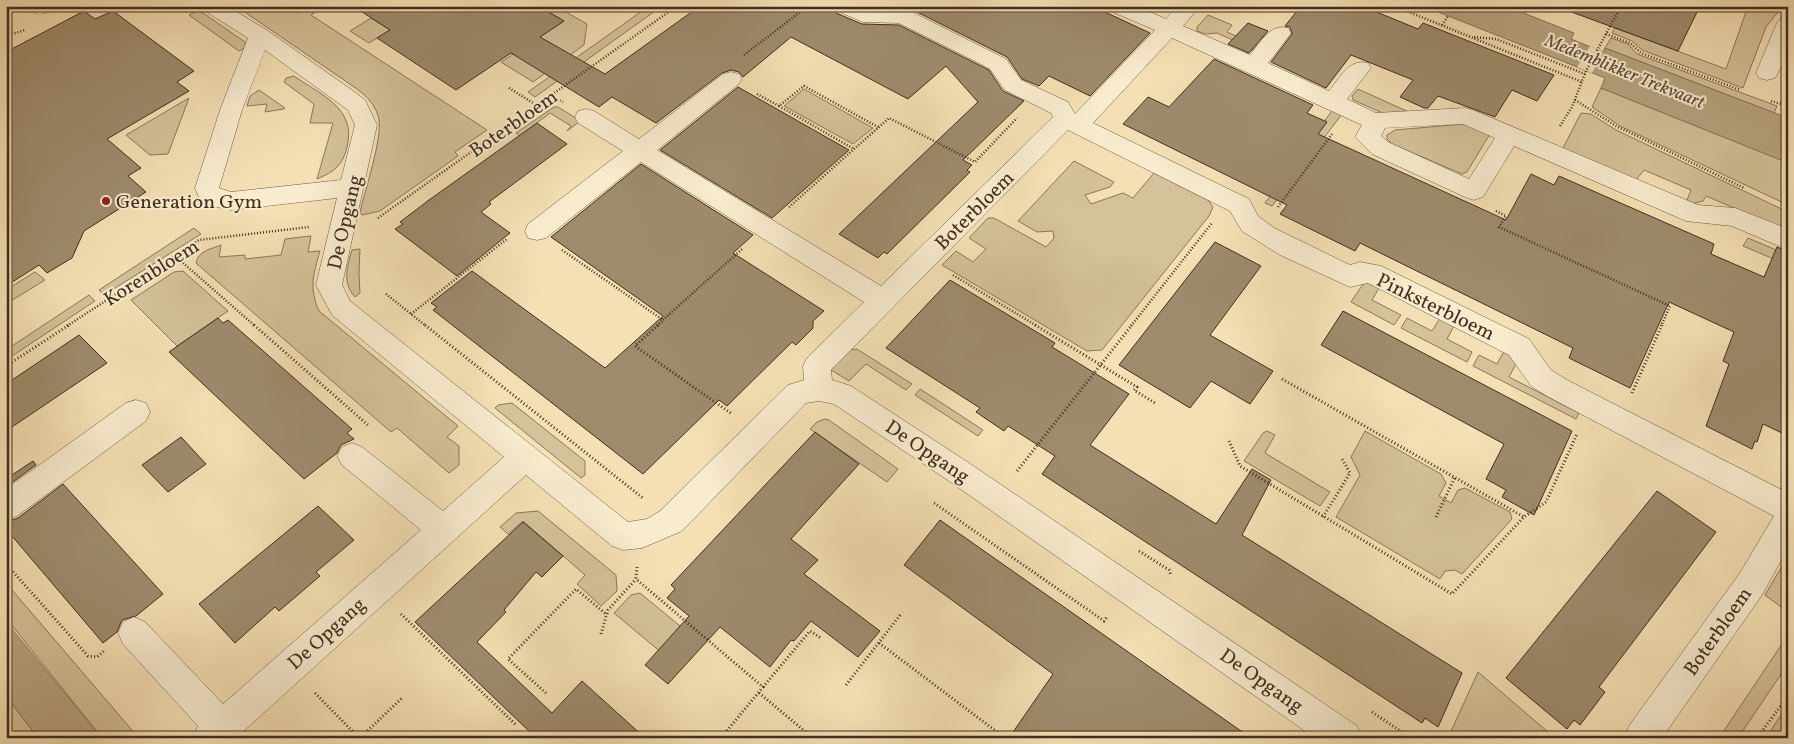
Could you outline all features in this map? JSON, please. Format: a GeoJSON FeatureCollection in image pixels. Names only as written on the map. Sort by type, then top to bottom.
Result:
{"type":"FeatureCollection","features":[{"type":"Feature","properties":{"kind":"street","name":"De Opgang"},"geometry":{"type":"LineString","coordinates":[[212,6],[260,36],[357,106],[366,125],[329,285],[341,308],[623,536],[639,536]]}},
{"type":"Feature","properties":{"kind":"street","name":"Pinksterbloem"},"geometry":{"type":"LineString","coordinates":[[844,6],[863,15],[903,16],[998,64],[1013,85],[1060,108],[1071,122],[1240,205],[1245,218],[1260,231],[1350,277],[1360,272],[1372,273],[1519,347],[1541,378],[1619,422],[1788,508]]}},
{"type":"Feature","properties":{"kind":"street"},"geometry":{"type":"LineString","coordinates":[[1117,6],[1181,16],[1254,65],[1342,105],[1373,122],[1465,116],[1695,214],[1735,217],[1788,240]]}},
{"type":"Feature","properties":{"kind":"street"},"geometry":{"type":"LineString","coordinates":[[1071,122],[1181,16]]}},
{"type":"Feature","properties":{"kind":"street"},"geometry":{"type":"LineString","coordinates":[[1767,73],[1788,23]]}},
{"type":"Feature","properties":{"kind":"street"},"geometry":{"type":"LineString","coordinates":[[1254,65],[1280,33]]}},
{"type":"Feature","properties":{"kind":"street"},"geometry":{"type":"LineString","coordinates":[[260,36],[231,110],[207,188],[209,194],[221,200],[230,201],[351,188]]}},
{"type":"Feature","properties":{"kind":"street"},"geometry":{"type":"LineString","coordinates":[[1342,105],[1360,68]]}},
{"type":"Feature","properties":{"kind":"street"},"geometry":{"type":"LineString","coordinates":[[537,231],[731,80]]}},
{"type":"Feature","properties":{"kind":"street","name":"Boterbloem"},"geometry":{"type":"LineString","coordinates":[[586,117],[882,300]]}},
{"type":"Feature","properties":{"kind":"street","name":"Boterbloem"},"geometry":{"type":"LineString","coordinates":[[819,389],[817,366],[925,258],[1071,122]]}},
{"type":"Feature","properties":{"kind":"street"},"geometry":{"type":"LineString","coordinates":[[1373,122],[1374,128],[1367,137],[1380,148],[1474,191],[1509,135]]}},
{"type":"Feature","properties":{"kind":"street","name":"De Opgang"},"geometry":{"type":"LineString","coordinates":[[819,389],[841,394],[995,497],[1345,738]]}},
{"type":"Feature","properties":{"kind":"street"},"geometry":{"type":"LineString","coordinates":[[639,536],[657,530],[671,521],[798,393],[819,389]]}},
{"type":"Feature","properties":{"kind":"street"},"geometry":{"type":"LineString","coordinates":[[6,506],[136,412]]}},
{"type":"Feature","properties":{"kind":"street"},"geometry":{"type":"LineString","coordinates":[[352,456],[443,529]]}},
{"type":"Feature","properties":{"kind":"street","name":"De Opgang"},"geometry":{"type":"LineString","coordinates":[[216,733],[525,457]]}},
{"type":"Feature","properties":{"kind":"street","name":"Boterbloem"},"geometry":{"type":"LineString","coordinates":[[1641,738],[1751,584],[1788,519]]}},
{"type":"Feature","properties":{"kind":"street"},"geometry":{"type":"LineString","coordinates":[[134,633],[216,733]]}},
{"type":"Feature","properties":{"kind":"path","name":"Boterbloem"},"geometry":{"type":"LineString","coordinates":[[343,223],[379,218],[677,6]]}},
{"type":"Feature","properties":{"kind":"path"},"geometry":{"type":"LineString","coordinates":[[808,6],[721,74],[854,148]]}},
{"type":"Feature","properties":{"kind":"path"},"geometry":{"type":"LineString","coordinates":[[1394,6],[1582,82]]}},
{"type":"Feature","properties":{"kind":"path"},"geometry":{"type":"LineString","coordinates":[[1546,152],[1575,100],[1586,72],[1621,6]]}},
{"type":"Feature","properties":{"kind":"path"},"geometry":{"type":"LineString","coordinates":[[1442,25],[1448,16]]}},
{"type":"Feature","properties":{"kind":"path"},"geometry":{"type":"LineString","coordinates":[[1606,34],[1630,43],[1641,53],[1743,90]]}},
{"type":"Feature","properties":{"kind":"path"},"geometry":{"type":"LineString","coordinates":[[1466,35],[1496,39],[1586,72]]}},
{"type":"Feature","properties":{"kind":"path"},"geometry":{"type":"LineString","coordinates":[[779,106],[804,86],[878,127]]}},
{"type":"Feature","properties":{"kind":"path"},"geometry":{"type":"LineString","coordinates":[[509,88],[538,106]]}},
{"type":"Feature","properties":{"kind":"path"},"geometry":{"type":"LineString","coordinates":[[1762,97],[1781,104],[1785,91]]}},
{"type":"Feature","properties":{"kind":"path"},"geometry":{"type":"LineString","coordinates":[[758,433],[635,346],[889,118],[975,162],[1037,97]]}},
{"type":"Feature","properties":{"kind":"path"},"geometry":{"type":"LineString","coordinates":[[1575,100],[1624,130],[1746,189]]}},
{"type":"Feature","properties":{"kind":"path"},"geometry":{"type":"LineString","coordinates":[[1260,231],[1342,105]]}},
{"type":"Feature","properties":{"kind":"path"},"geometry":{"type":"LineString","coordinates":[[1474,191],[1476,201],[1506,216],[1499,227],[1670,306],[1619,422]]}},
{"type":"Feature","properties":{"kind":"path"},"geometry":{"type":"LineString","coordinates":[[995,497],[1230,200]]}},
{"type":"Feature","properties":{"kind":"path","name":"Korenbloem"},"geometry":{"type":"LineString","coordinates":[[6,366],[199,240],[343,223]]}},
{"type":"Feature","properties":{"kind":"path"},"geometry":{"type":"LineString","coordinates":[[410,314],[526,224],[663,320]]}},
{"type":"Feature","properties":{"kind":"path"},"geometry":{"type":"LineString","coordinates":[[174,255],[378,435],[352,456]]}},
{"type":"Feature","properties":{"kind":"path"},"geometry":{"type":"LineString","coordinates":[[925,258],[1137,387],[1134,390],[1155,403]]}},
{"type":"Feature","properties":{"kind":"path"},"geometry":{"type":"LineString","coordinates":[[386,294],[671,521]]}},
{"type":"Feature","properties":{"kind":"path"},"geometry":{"type":"LineString","coordinates":[[1282,379],[1524,517]]}},
{"type":"Feature","properties":{"kind":"path"},"geometry":{"type":"LineString","coordinates":[[1229,441],[1240,466],[1452,594],[1524,517],[1546,502],[1589,406]]}},
{"type":"Feature","properties":{"kind":"path"},"geometry":{"type":"LineString","coordinates":[[1323,516],[1350,473],[1341,457]]}},
{"type":"Feature","properties":{"kind":"path"},"geometry":{"type":"LineString","coordinates":[[1436,517],[1455,477]]}},
{"type":"Feature","properties":{"kind":"path"},"geometry":{"type":"LineString","coordinates":[[601,634],[608,610],[636,579],[639,536]]}},
{"type":"Feature","properties":{"kind":"path"},"geometry":{"type":"LineString","coordinates":[[6,564],[88,656],[97,657],[130,631],[134,633]]}},
{"type":"Feature","properties":{"kind":"path"},"geometry":{"type":"LineString","coordinates":[[636,579],[763,687]]}},
{"type":"Feature","properties":{"kind":"path"},"geometry":{"type":"LineString","coordinates":[[546,693],[508,659],[576,589],[607,615]]}},
{"type":"Feature","properties":{"kind":"path"},"geometry":{"type":"LineString","coordinates":[[397,610],[516,725]]}},
{"type":"Feature","properties":{"kind":"path"},"geometry":{"type":"LineString","coordinates":[[846,685],[901,614]]}},
{"type":"Feature","properties":{"kind":"path"},"geometry":{"type":"LineString","coordinates":[[721,738],[810,631],[821,638]]}},
{"type":"Feature","properties":{"kind":"path"},"geometry":{"type":"LineString","coordinates":[[879,643],[999,736],[1006,738]]}},
{"type":"Feature","properties":{"kind":"path"},"geometry":{"type":"LineString","coordinates":[[312,689],[360,738],[402,698]]}},
{"type":"Feature","properties":{"kind":"path"},"geometry":{"type":"LineString","coordinates":[[759,693],[813,738]]}},
{"type":"Feature","properties":{"kind":"path"},"geometry":{"type":"LineString","coordinates":[[1757,738],[1788,696]]}},
{"type":"Feature","properties":{"kind":"shaded area"},"geometry":{"type":"Polygon","coordinates":[[[236,6],[287,6],[298,13],[311,6],[325,6],[311,15],[487,130],[455,152],[458,156],[380,211],[362,215],[360,212],[378,140],[379,120],[374,107],[357,89],[236,6]]]}},
{"type":"Feature","properties":{"kind":"shaded area"},"geometry":{"type":"Polygon","coordinates":[[[539,6],[555,6],[587,24],[584,45],[533,82],[501,62],[564,21],[539,6]]]}},
{"type":"Feature","properties":{"kind":"shaded area"},"geometry":{"type":"Polygon","coordinates":[[[649,6],[662,6],[535,97],[528,92],[649,6]]]}},
{"type":"Feature","properties":{"kind":"shaded area"},"geometry":{"type":"Polygon","coordinates":[[[1748,6],[1783,6],[1766,27],[1743,88],[1642,50],[1632,41],[1612,33],[1615,28],[1726,69],[1748,6]]]}},
{"type":"Feature","properties":{"kind":"shaded area"},"geometry":{"type":"Polygon","coordinates":[[[197,11],[203,13],[245,42],[246,47],[239,51],[189,15],[197,11]]]}},
{"type":"Feature","properties":{"kind":"shaded area"},"geometry":{"type":"Polygon","coordinates":[[[1208,15],[1232,25],[1227,32],[1258,46],[1248,53],[1241,49],[1237,42],[1217,33],[1206,34],[1197,31],[1197,27],[1208,15]]]}},
{"type":"Feature","properties":{"kind":"shaded area"},"geometry":{"type":"Polygon","coordinates":[[[371,18],[390,30],[369,43],[350,31],[371,18]]]}},
{"type":"Feature","properties":{"kind":"shaded area"},"geometry":{"type":"Polygon","coordinates":[[[1611,38],[1628,44],[1637,54],[1777,106],[1774,113],[1605,48],[1611,38]]]}},
{"type":"Feature","properties":{"kind":"shaded area"},"geometry":{"type":"Polygon","coordinates":[[[294,76],[334,104],[342,112],[347,122],[349,134],[343,159],[333,171],[317,179],[333,123],[310,123],[314,104],[284,82],[286,78],[294,76]]]}},
{"type":"Feature","properties":{"kind":"shaded area"},"geometry":{"type":"Polygon","coordinates":[[[1601,88],[1788,162],[1788,205],[1620,126],[1592,107],[1601,88]]]}},
{"type":"Feature","properties":{"kind":"shaded area"},"geometry":{"type":"Polygon","coordinates":[[[804,89],[873,128],[853,144],[784,106],[804,89]]]}},
{"type":"Feature","properties":{"kind":"shaded area"},"geometry":{"type":"Polygon","coordinates":[[[1358,89],[1411,113],[1385,114],[1353,100],[1352,96],[1358,89]]]}},
{"type":"Feature","properties":{"kind":"shaded area"},"geometry":{"type":"Polygon","coordinates":[[[259,90],[285,108],[265,112],[267,104],[247,106],[250,96],[259,90]]]}},
{"type":"Feature","properties":{"kind":"shaded area"},"geometry":{"type":"Polygon","coordinates":[[[189,98],[168,154],[150,155],[126,135],[189,98]]]}},
{"type":"Feature","properties":{"kind":"shaded area"},"geometry":{"type":"Polygon","coordinates":[[[554,107],[558,107],[579,120],[579,122],[567,131],[571,126],[550,113],[520,136],[516,133],[554,107]]]}},
{"type":"Feature","properties":{"kind":"shaded area"},"geometry":{"type":"Polygon","coordinates":[[[1332,111],[1342,114],[1272,206],[1265,203],[1327,122],[1325,120],[1332,111]]]}},
{"type":"Feature","properties":{"kind":"shaded area"},"geometry":{"type":"Polygon","coordinates":[[[1581,113],[1591,114],[1616,130],[1788,212],[1788,231],[1706,196],[1703,201],[1691,204],[1687,200],[1691,190],[1644,170],[1636,180],[1562,150],[1581,113]]]}},
{"type":"Feature","properties":{"kind":"shaded area"},"geometry":{"type":"Polygon","coordinates":[[[1465,124],[1490,134],[1467,172],[1462,174],[1392,144],[1387,139],[1387,135],[1395,130],[1465,124]]]}},
{"type":"Feature","properties":{"kind":"shaded area"},"geometry":{"type":"Polygon","coordinates":[[[1074,161],[1114,182],[1110,187],[1085,195],[1091,204],[1123,193],[1133,198],[1154,173],[1208,200],[1213,207],[1209,216],[1102,350],[1087,351],[942,265],[956,251],[973,262],[986,249],[969,238],[988,218],[994,218],[1046,247],[1054,238],[1053,231],[1037,232],[1018,221],[1074,161]]]}},
{"type":"Feature","properties":{"kind":"shaded area"},"geometry":{"type":"Polygon","coordinates":[[[194,228],[201,234],[104,295],[99,290],[194,228]]]}},
{"type":"Feature","properties":{"kind":"shaded area"},"geometry":{"type":"Polygon","coordinates":[[[311,236],[308,252],[320,251],[313,281],[314,295],[319,311],[458,426],[447,437],[459,446],[459,465],[449,473],[397,428],[391,432],[196,263],[202,253],[221,245],[219,257],[245,255],[245,259],[281,255],[285,239],[311,236]]]}},
{"type":"Feature","properties":{"kind":"shaded area"},"geometry":{"type":"Polygon","coordinates":[[[1748,238],[1788,255],[1788,265],[1743,246],[1748,238]]]}},
{"type":"Feature","properties":{"kind":"shaded area"},"geometry":{"type":"Polygon","coordinates":[[[360,249],[360,293],[355,297],[348,286],[347,269],[352,250],[360,249]]]}},
{"type":"Feature","properties":{"kind":"shaded area"},"geometry":{"type":"Polygon","coordinates":[[[183,271],[228,311],[177,346],[131,300],[174,272],[183,271]]]}},
{"type":"Feature","properties":{"kind":"shaded area"},"geometry":{"type":"Polygon","coordinates":[[[35,272],[45,280],[6,304],[6,290],[35,272]]]}},
{"type":"Feature","properties":{"kind":"shaded area"},"geometry":{"type":"Polygon","coordinates":[[[1370,282],[1379,288],[1372,300],[1401,315],[1394,325],[1351,302],[1363,284],[1370,282]]]}},
{"type":"Feature","properties":{"kind":"shaded area"},"geometry":{"type":"Polygon","coordinates":[[[89,295],[95,301],[6,360],[6,350],[89,295]]]}},
{"type":"Feature","properties":{"kind":"shaded area"},"geometry":{"type":"Polygon","coordinates":[[[1407,318],[1432,331],[1440,318],[1454,326],[1447,339],[1472,352],[1467,362],[1401,328],[1407,318]]]}},
{"type":"Feature","properties":{"kind":"shaded area"},"geometry":{"type":"Polygon","coordinates":[[[857,349],[912,384],[906,390],[866,364],[849,381],[831,370],[848,350],[857,349]]]}},
{"type":"Feature","properties":{"kind":"shaded area"},"geometry":{"type":"Polygon","coordinates":[[[1508,351],[1516,364],[1509,377],[1579,413],[1576,419],[1473,366],[1479,355],[1497,364],[1503,353],[1508,351]]]}},
{"type":"Feature","properties":{"kind":"shaded area"},"geometry":{"type":"Polygon","coordinates":[[[920,389],[983,430],[978,436],[915,395],[920,389]]]}},
{"type":"Feature","properties":{"kind":"shaded area"},"geometry":{"type":"Polygon","coordinates":[[[512,403],[585,461],[585,475],[581,478],[495,408],[498,405],[512,403]]]}},
{"type":"Feature","properties":{"kind":"shaded area"},"geometry":{"type":"Polygon","coordinates":[[[825,419],[898,469],[887,482],[810,429],[817,422],[825,419]]]}},
{"type":"Feature","properties":{"kind":"shaded area"},"geometry":{"type":"Polygon","coordinates":[[[1267,431],[1275,435],[1265,453],[1330,492],[1320,506],[1244,461],[1263,433],[1267,431]]]}},
{"type":"Feature","properties":{"kind":"shaded area"},"geometry":{"type":"Polygon","coordinates":[[[1365,431],[1441,474],[1446,483],[1439,496],[1451,503],[1458,490],[1465,488],[1510,512],[1512,519],[1462,574],[1455,570],[1445,571],[1440,579],[1336,517],[1360,475],[1351,457],[1365,431]]]}},
{"type":"Feature","properties":{"kind":"shaded area"},"geometry":{"type":"Polygon","coordinates":[[[538,511],[616,575],[617,591],[601,606],[577,584],[585,575],[523,521],[508,534],[500,527],[516,513],[538,511]]]}},
{"type":"Feature","properties":{"kind":"shaded area"},"geometry":{"type":"Polygon","coordinates":[[[1788,556],[1788,612],[1765,595],[1788,556]]]}},
{"type":"Feature","properties":{"kind":"shaded area"},"geometry":{"type":"Polygon","coordinates":[[[6,583],[138,738],[102,738],[6,618],[6,583]]]}},
{"type":"Feature","properties":{"kind":"shaded area"},"geometry":{"type":"Polygon","coordinates":[[[640,593],[702,644],[680,668],[614,613],[631,595],[640,593]]]}},
{"type":"Feature","properties":{"kind":"shaded area"},"geometry":{"type":"Polygon","coordinates":[[[1788,635],[1788,664],[1738,738],[1719,738],[1788,635]]]}},
{"type":"Feature","properties":{"kind":"shaded area"},"geometry":{"type":"Polygon","coordinates":[[[1478,672],[1555,738],[1448,738],[1478,672]]]}},
{"type":"Feature","properties":{"kind":"shaded area"},"geometry":{"type":"Polygon","coordinates":[[[6,696],[38,738],[6,738],[6,696]]]}},
{"type":"Feature","properties":{"kind":"shaded area"},"geometry":{"type":"Polygon","coordinates":[[[1788,704],[1788,738],[1766,738],[1788,704]]]}},
{"type":"Feature","properties":{"kind":"water","name":"Medemblikker Trekvaart"},"geometry":{"type":"Polygon","coordinates":[[[1423,6],[1506,6],[1574,33],[1571,39],[1603,52],[1605,48],[1788,118],[1788,163],[1601,88],[1605,78],[1423,6]]]}},
{"type":"Feature","properties":{"kind":"water"},"geometry":{"type":"Polygon","coordinates":[[[6,622],[102,738],[38,738],[6,696],[6,622]]]}},
{"type":"Feature","properties":{"kind":"pier"},"geometry":{"type":"Polygon","coordinates":[[[1590,46],[1603,52],[1592,73],[1577,67],[1590,46]]]}},
{"type":"Feature","properties":{"kind":"building"},"geometry":{"type":"Polygon","coordinates":[[[353,6],[538,6],[564,21],[540,37],[605,74],[700,6],[832,6],[836,13],[862,24],[899,25],[989,70],[1003,91],[1024,101],[963,160],[972,165],[967,170],[970,172],[887,254],[884,252],[878,258],[839,234],[978,102],[946,66],[908,99],[791,37],[743,77],[739,72],[731,70],[722,73],[656,123],[612,97],[599,107],[511,53],[456,90],[377,38],[390,30],[353,6]]]}},
{"type":"Feature","properties":{"kind":"building"},"geometry":{"type":"Polygon","coordinates":[[[882,6],[1092,6],[1150,33],[1090,96],[1049,76],[1039,86],[1022,79],[1007,57],[911,9],[882,6]]]}},
{"type":"Feature","properties":{"kind":"building"},"geometry":{"type":"Polygon","coordinates":[[[1301,6],[1362,6],[1418,29],[1423,23],[1554,75],[1537,101],[1512,90],[1495,117],[1438,96],[1428,108],[1424,108],[1400,97],[1413,80],[1351,55],[1326,88],[1271,62],[1292,34],[1290,27],[1285,26],[1301,6]]]}},
{"type":"Feature","properties":{"kind":"building"},"geometry":{"type":"Polygon","coordinates":[[[1566,6],[1700,6],[1678,51],[1566,10],[1566,6]]]}},
{"type":"Feature","properties":{"kind":"building"},"geometry":{"type":"Polygon","coordinates":[[[84,11],[95,19],[113,11],[194,71],[177,82],[189,91],[107,139],[141,168],[128,176],[146,192],[84,231],[72,258],[47,273],[39,265],[6,286],[6,52],[84,11]]]}},
{"type":"Feature","properties":{"kind":"building"},"geometry":{"type":"Polygon","coordinates":[[[1248,23],[1268,31],[1249,53],[1228,44],[1248,23]]]}},
{"type":"Feature","properties":{"kind":"building"},"geometry":{"type":"Polygon","coordinates":[[[1214,59],[1313,105],[1307,113],[1327,122],[1318,134],[1506,220],[1531,174],[1554,185],[1559,176],[1714,244],[1711,254],[1764,277],[1777,247],[1788,252],[1788,413],[1782,433],[1763,424],[1757,442],[1755,441],[1752,449],[1706,426],[1729,364],[1723,361],[1734,332],[1669,302],[1630,388],[1569,358],[1573,348],[1360,243],[1355,251],[1280,214],[1287,205],[1123,124],[1148,97],[1169,107],[1214,59]]]}},
{"type":"Feature","properties":{"kind":"building"},"geometry":{"type":"Polygon","coordinates":[[[738,87],[849,150],[772,218],[660,150],[738,87]]]}},
{"type":"Feature","properties":{"kind":"building"},"geometry":{"type":"Polygon","coordinates":[[[537,123],[567,144],[489,202],[491,204],[481,212],[510,233],[457,276],[395,229],[403,224],[400,222],[429,200],[537,123]]]}},
{"type":"Feature","properties":{"kind":"building"},"geometry":{"type":"Polygon","coordinates":[[[641,164],[753,235],[733,253],[824,311],[813,321],[813,328],[796,345],[792,342],[727,406],[719,400],[643,474],[433,310],[437,307],[431,303],[472,271],[605,368],[663,316],[551,237],[641,164]]]}},
{"type":"Feature","properties":{"kind":"building"},"geometry":{"type":"Polygon","coordinates":[[[1215,242],[1261,266],[1210,335],[1273,371],[1250,404],[1211,381],[1190,408],[1119,365],[1215,242]]]}},
{"type":"Feature","properties":{"kind":"building"},"geometry":{"type":"Polygon","coordinates":[[[950,280],[1055,343],[1052,347],[1129,394],[1090,445],[1216,524],[1252,469],[1271,480],[1242,535],[1462,673],[1438,727],[1425,718],[1422,723],[1042,474],[1055,456],[1008,426],[1004,431],[976,412],[980,408],[886,348],[950,280]]]}},
{"type":"Feature","properties":{"kind":"building"},"geometry":{"type":"Polygon","coordinates":[[[1343,311],[1572,431],[1534,515],[1502,497],[1506,490],[1486,479],[1504,444],[1321,345],[1343,311]]]}},
{"type":"Feature","properties":{"kind":"building"},"geometry":{"type":"Polygon","coordinates":[[[218,318],[223,323],[228,320],[352,429],[347,433],[354,439],[341,445],[337,453],[304,479],[169,352],[218,318]]]}},
{"type":"Feature","properties":{"kind":"building"},"geometry":{"type":"Polygon","coordinates":[[[79,335],[107,363],[6,431],[6,384],[79,335]]]}},
{"type":"Feature","properties":{"kind":"building"},"geometry":{"type":"Polygon","coordinates":[[[815,432],[859,464],[791,539],[818,560],[804,574],[880,631],[858,657],[811,621],[794,641],[791,640],[770,667],[720,627],[668,684],[645,665],[689,616],[667,598],[675,589],[671,585],[815,432]]]}},
{"type":"Feature","properties":{"kind":"building"},"geometry":{"type":"Polygon","coordinates":[[[181,437],[206,464],[168,492],[142,465],[181,437]]]}},
{"type":"Feature","properties":{"kind":"building"},"geometry":{"type":"Polygon","coordinates":[[[33,461],[36,465],[6,487],[6,479],[33,461]]]}},
{"type":"Feature","properties":{"kind":"building"},"geometry":{"type":"Polygon","coordinates":[[[63,484],[163,594],[136,616],[122,620],[117,632],[103,643],[6,529],[6,522],[18,518],[63,484]]]}},
{"type":"Feature","properties":{"kind":"building"},"geometry":{"type":"Polygon","coordinates":[[[1657,491],[1716,532],[1599,687],[1605,692],[1580,725],[1574,720],[1567,729],[1506,678],[1657,491]]]}},
{"type":"Feature","properties":{"kind":"building"},"geometry":{"type":"Polygon","coordinates":[[[318,506],[354,540],[316,572],[320,576],[279,611],[275,607],[235,643],[199,604],[318,506]]]}},
{"type":"Feature","properties":{"kind":"building"},"geometry":{"type":"Polygon","coordinates":[[[940,520],[1251,738],[1009,738],[1053,674],[904,565],[940,520]]]}},
{"type":"Feature","properties":{"kind":"building"},"geometry":{"type":"Polygon","coordinates":[[[523,522],[563,556],[542,577],[536,572],[504,610],[506,612],[477,642],[552,713],[582,681],[645,738],[528,738],[532,734],[415,622],[523,522]]]}},
{"type":"Feature","properties":{"kind":"place","name":"Generation Gym"},"geometry":{"type":"Point","coordinates":[106,201]}}]}
